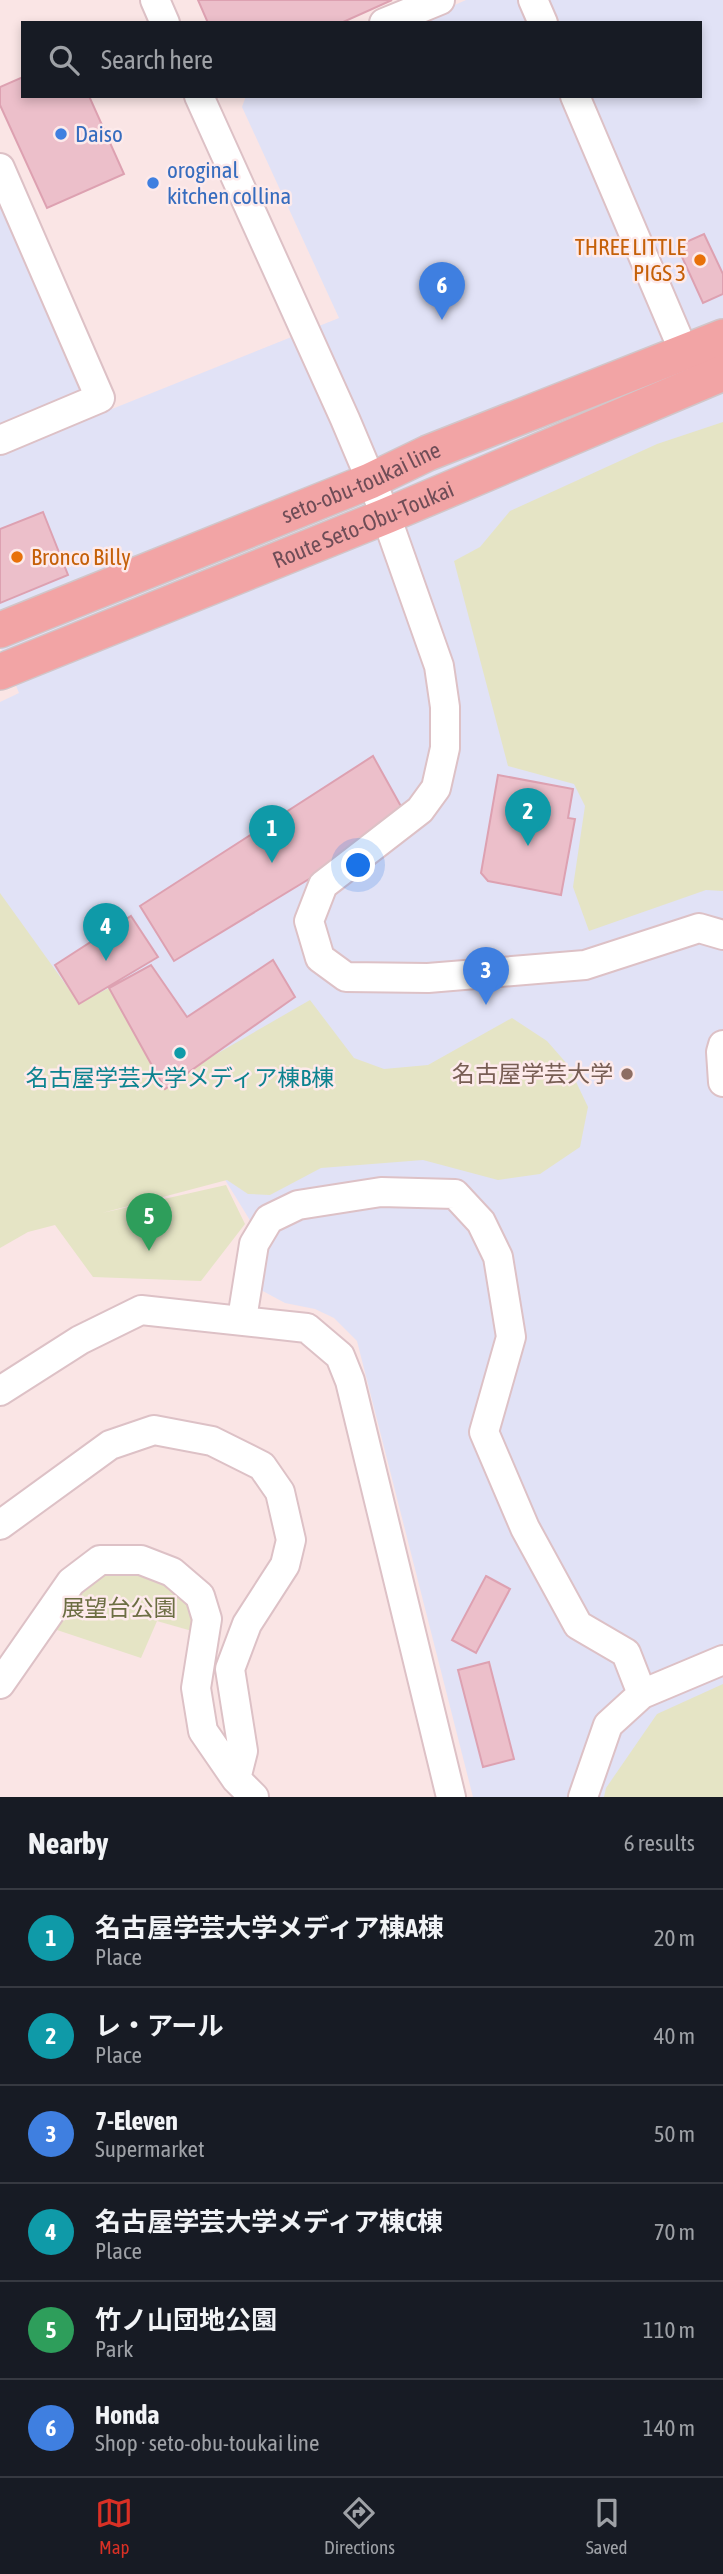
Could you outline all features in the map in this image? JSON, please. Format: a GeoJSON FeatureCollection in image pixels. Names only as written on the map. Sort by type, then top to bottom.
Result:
{"type":"FeatureCollection","features":[{"type":"Feature","properties":{"kind":"main road","name":"seto-obu-toukai line"},"geometry":{"type":"LineString","coordinates":[[0,630],[370,481],[428,453],[723,337]]}},
{"type":"Feature","properties":{"kind":"main road","name":"Route Seto-Obu-Toukai"},"geometry":{"type":"LineString","coordinates":[[0,673],[386,516],[723,373]]}},
{"type":"Feature","properties":{"kind":"street"},"geometry":{"type":"LineString","coordinates":[[155,0],[164,21]]}},
{"type":"Feature","properties":{"kind":"street"},"geometry":{"type":"LineString","coordinates":[[389,21],[440,0]]}},
{"type":"Feature","properties":{"kind":"street"},"geometry":{"type":"LineString","coordinates":[[533,0],[542,21]]}},
{"type":"Feature","properties":{"kind":"street"},"geometry":{"type":"LineString","coordinates":[[201,98],[386,516],[439,666],[445,707],[445,748],[436,788],[421,810],[323,885],[309,922],[320,958],[345,977],[428,978],[585,965],[699,928],[723,935]]}},
{"type":"Feature","properties":{"kind":"street"},"geometry":{"type":"LineString","coordinates":[[576,98],[684,352]]}},
{"type":"Feature","properties":{"kind":"street"},"geometry":{"type":"LineString","coordinates":[[0,168],[100,398],[0,440]]}},
{"type":"Feature","properties":{"kind":"street"},"geometry":{"type":"LineString","coordinates":[[723,1045],[723,1082]]}},
{"type":"Feature","properties":{"kind":"street"},"geometry":{"type":"LineString","coordinates":[[242,1319],[254,1244],[269,1219],[298,1205],[381,1192],[455,1195],[481,1222],[498,1257],[512,1336],[484,1432],[525,1528],[578,1625],[626,1653],[642,1694]]}},
{"type":"Feature","properties":{"kind":"street"},"geometry":{"type":"LineString","coordinates":[[0,1391],[80,1340],[141,1310],[307,1328],[340,1356],[350,1381],[451,1797]]}},
{"type":"Feature","properties":{"kind":"street"},"geometry":{"type":"LineString","coordinates":[[0,1525],[110,1445],[155,1430],[212,1441],[262,1466],[280,1492],[291,1540],[285,1565],[247,1623],[230,1669],[243,1751],[245,1788]]}},
{"type":"Feature","properties":{"kind":"street"},"geometry":{"type":"LineString","coordinates":[[0,1684],[71,1581],[100,1560],[141,1560],[172,1572],[200,1596],[208,1619],[196,1688],[203,1731],[245,1788]]}},
{"type":"Feature","properties":{"kind":"street"},"geometry":{"type":"LineString","coordinates":[[583,1797],[608,1725],[642,1694],[723,1660]]}},
{"type":"Feature","properties":{"kind":"shaded area"},"geometry":{"type":"Polygon","coordinates":[[[466,0],[723,0],[723,1797],[473,1797],[357,1341],[334,1318],[315,1309],[285,1303],[259,1289],[251,1222],[184,1113],[0,1028],[0,702],[19,693],[0,646],[0,196],[97,415],[339,318],[242,107],[245,98],[702,98],[702,21],[419,21],[466,0]]]}},
{"type":"Feature","properties":{"kind":"green space"},"geometry":{"type":"Polygon","coordinates":[[[723,422],[723,891],[706,890],[589,931],[573,887],[585,806],[574,784],[508,766],[454,561],[480,547],[510,511],[657,444],[723,422]]]}},
{"type":"Feature","properties":{"kind":"green space"},"geometry":{"type":"Polygon","coordinates":[[[0,893],[79,1003],[109,988],[165,1088],[213,1056],[310,1000],[354,1058],[384,1069],[428,1065],[512,1018],[547,1041],[568,1065],[588,1107],[580,1147],[540,1174],[498,1180],[423,1160],[321,1168],[270,1195],[248,1194],[227,1180],[102,1213],[226,1185],[245,1224],[201,1281],[93,1277],[55,1225],[28,1232],[0,1248],[0,893]]]}},
{"type":"Feature","properties":{"kind":"green space","name":"展望台公園"},"geometry":{"type":"Polygon","coordinates":[[[103,1567],[137,1568],[170,1582],[188,1599],[193,1608],[195,1619],[192,1631],[157,1621],[141,1658],[51,1628],[76,1590],[103,1567]]]}},
{"type":"Feature","properties":{"kind":"green space"},"geometry":{"type":"Polygon","coordinates":[[[723,1684],[723,1797],[604,1797],[606,1788],[657,1714],[723,1684]]]}},
{"type":"Feature","properties":{"kind":"building"},"geometry":{"type":"Polygon","coordinates":[[[198,0],[392,0],[345,21],[207,21],[198,0]]]}},
{"type":"Feature","properties":{"kind":"building"},"geometry":{"type":"Polygon","coordinates":[[[21,78],[21,98],[90,98],[124,174],[47,208],[0,105],[0,87],[21,78]]]}},
{"type":"Feature","properties":{"kind":"building","name":"THREE LITTLE PIGS 3"},"geometry":{"type":"Polygon","coordinates":[[[704,234],[723,274],[723,294],[703,303],[677,246],[704,234]]]}},
{"type":"Feature","properties":{"kind":"building"},"geometry":{"type":"Polygon","coordinates":[[[43,512],[68,575],[0,603],[0,529],[43,512]]]}},
{"type":"Feature","properties":{"kind":"building"},"geometry":{"type":"Polygon","coordinates":[[[373,756],[408,819],[174,961],[140,906],[373,756]]]}},
{"type":"Feature","properties":{"kind":"building"},"geometry":{"type":"Polygon","coordinates":[[[498,775],[573,789],[568,818],[575,819],[561,895],[488,881],[481,873],[498,775]]]}},
{"type":"Feature","properties":{"kind":"building"},"geometry":{"type":"Polygon","coordinates":[[[131,916],[158,957],[79,1004],[55,965],[131,916]]]}},
{"type":"Feature","properties":{"kind":"building","name":"名古屋学芸大学メディア棟B棟"},"geometry":{"type":"Polygon","coordinates":[[[273,960],[295,997],[165,1089],[109,988],[151,965],[187,1017],[273,960]]]}},
{"type":"Feature","properties":{"kind":"building"},"geometry":{"type":"Polygon","coordinates":[[[486,1576],[510,1589],[476,1653],[452,1640],[486,1576]]]}},
{"type":"Feature","properties":{"kind":"building"},"geometry":{"type":"Polygon","coordinates":[[[489,1662],[514,1759],[483,1767],[458,1670],[489,1662]]]}},
{"type":"Feature","properties":{"kind":"place","name":"Daiso"},"geometry":{"type":"Point","coordinates":[61,134]}},
{"type":"Feature","properties":{"kind":"place","name":"oroginal kitchen collina"},"geometry":{"type":"Point","coordinates":[153,183]}},
{"type":"Feature","properties":{"kind":"place","name":"THREE LITTLE PIGS 3"},"geometry":{"type":"Point","coordinates":[700,260]}},
{"type":"Feature","properties":{"kind":"place","name":"Honda"},"geometry":{"type":"Point","coordinates":[442,320]}},
{"type":"Feature","properties":{"kind":"place","name":"Bronco Billy"},"geometry":{"type":"Point","coordinates":[17,557]}},
{"type":"Feature","properties":{"kind":"place","name":"レ・アール"},"geometry":{"type":"Point","coordinates":[528,846]}},
{"type":"Feature","properties":{"kind":"place","name":"名古屋学芸大学メディア棟A棟"},"geometry":{"type":"Point","coordinates":[272,863]}},
{"type":"Feature","properties":{"kind":"place","name":"名古屋学芸大学メディア棟C棟"},"geometry":{"type":"Point","coordinates":[106,961]}},
{"type":"Feature","properties":{"kind":"place","name":"7-Eleven"},"geometry":{"type":"Point","coordinates":[486,1005]}},
{"type":"Feature","properties":{"kind":"place","name":"名古屋学芸大学メディア棟B棟"},"geometry":{"type":"Point","coordinates":[180,1053]}},
{"type":"Feature","properties":{"kind":"place","name":"名古屋学芸大学"},"geometry":{"type":"Point","coordinates":[627,1074]}},
{"type":"Feature","properties":{"kind":"place","name":"竹ノ山団地公園"},"geometry":{"type":"Point","coordinates":[149,1251]}}]}
